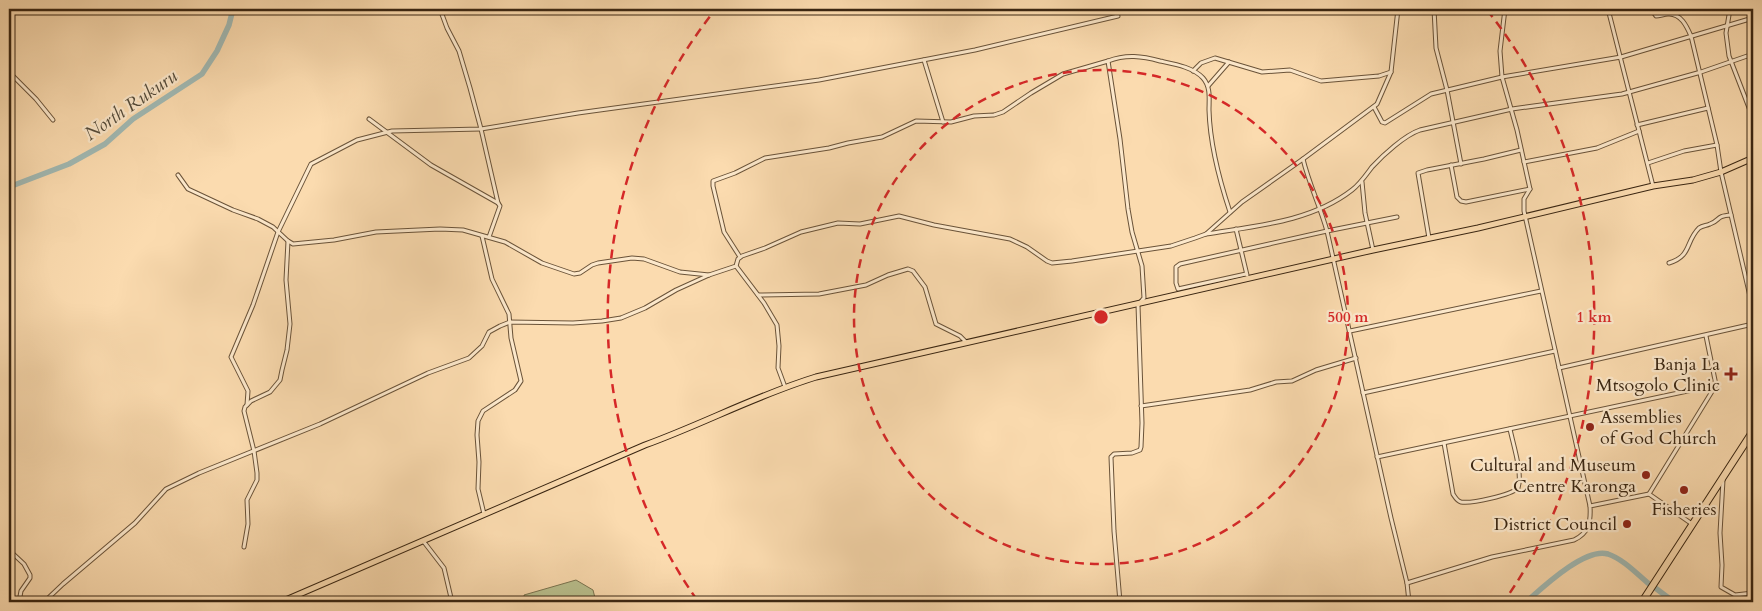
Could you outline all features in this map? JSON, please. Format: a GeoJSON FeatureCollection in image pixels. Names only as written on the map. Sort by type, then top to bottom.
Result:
{"type":"FeatureCollection","features":[{"type":"Feature","properties":{"kind":"highway"},"geometry":{"type":"LineString","coordinates":[[1642,602],[1753,431]]}},
{"type":"Feature","properties":{"kind":"main road"},"geometry":{"type":"LineString","coordinates":[[281,602],[785,387],[816,377],[1138,305],[1247,276],[1333,260],[1478,228],[1653,186],[1693,180],[1722,172],[1753,158]]}},
{"type":"Feature","properties":{"kind":"street"},"geometry":{"type":"LineString","coordinates":[[440,9],[446,28],[459,51],[500,206],[489,237]]}},
{"type":"Feature","properties":{"kind":"street"},"geometry":{"type":"LineString","coordinates":[[1206,234],[1230,212],[1280,174],[1374,107],[1380,99],[1390,72],[1398,9]]}},
{"type":"Feature","properties":{"kind":"street"},"geometry":{"type":"LineString","coordinates":[[1434,9],[1436,48],[1448,90],[1461,164]]}},
{"type":"Feature","properties":{"kind":"street"},"geometry":{"type":"LineString","coordinates":[[1407,583],[1492,557],[1574,540],[1581,536],[1588,527],[1590,506],[1525,216],[1523,204],[1530,189],[1512,109],[1502,77],[1500,51],[1505,9]]}},
{"type":"Feature","properties":{"kind":"street"},"geometry":{"type":"LineString","coordinates":[[1608,9],[1653,186]]}},
{"type":"Feature","properties":{"kind":"street"},"geometry":{"type":"LineString","coordinates":[[1651,9],[1656,16],[1670,14],[1678,16],[1685,22],[1691,36],[1701,72],[1753,308]]}},
{"type":"Feature","properties":{"kind":"street"},"geometry":{"type":"LineString","coordinates":[[1730,9],[1726,26],[1728,56],[1732,61],[1753,118]]}},
{"type":"Feature","properties":{"kind":"street"},"geometry":{"type":"LineString","coordinates":[[244,547],[248,524],[246,500],[257,480],[254,451],[244,411],[247,405],[248,391],[231,357],[278,232],[311,164],[357,140],[387,133],[481,129],[578,113],[819,80],[924,60],[1118,16]]}},
{"type":"Feature","properties":{"kind":"street"},"geometry":{"type":"LineString","coordinates":[[1374,107],[1382,122],[1385,123],[1426,96],[1502,77],[1621,57],[1753,18]]}},
{"type":"Feature","properties":{"kind":"street"},"geometry":{"type":"LineString","coordinates":[[44,602],[135,523],[166,488],[343,414],[428,373],[470,358],[482,346],[489,332],[510,322],[572,323],[621,318],[645,308],[676,290],[736,266],[740,257],[770,246],[796,233],[838,223],[860,224],[899,216],[934,225],[1010,239],[1052,263],[1177,244],[1206,234],[1279,221],[1321,210],[1342,198],[1362,181],[1380,160],[1408,136],[1420,130],[1512,109],[1630,92],[1701,72],[1753,54]]}},
{"type":"Feature","properties":{"kind":"street"},"geometry":{"type":"LineString","coordinates":[[740,257],[724,232],[713,181],[735,173],[765,158],[829,148],[886,136],[904,125],[916,121],[943,122],[1004,112],[1063,74],[1108,60],[1130,56],[1144,57],[1193,71],[1201,76],[1208,86],[1210,95],[1209,116],[1218,176],[1230,212]]}},
{"type":"Feature","properties":{"kind":"street"},"geometry":{"type":"LineString","coordinates":[[1193,71],[1197,65],[1218,58],[1262,72],[1290,70],[1321,81],[1379,76],[1390,72]]}},
{"type":"Feature","properties":{"kind":"street"},"geometry":{"type":"LineString","coordinates":[[924,60],[943,122]]}},
{"type":"Feature","properties":{"kind":"street"},"geometry":{"type":"LineString","coordinates":[[1108,60],[1128,209],[1132,232],[1143,269],[1144,298],[1138,305],[1142,431],[1140,450],[1111,456],[1114,531],[1120,602]]}},
{"type":"Feature","properties":{"kind":"street"},"geometry":{"type":"LineString","coordinates":[[1208,86],[1230,62]]}},
{"type":"Feature","properties":{"kind":"street"},"geometry":{"type":"LineString","coordinates":[[9,72],[36,99],[53,120]]}},
{"type":"Feature","properties":{"kind":"street"},"geometry":{"type":"LineString","coordinates":[[1637,125],[1708,108]]}},
{"type":"Feature","properties":{"kind":"street"},"geometry":{"type":"LineString","coordinates":[[369,119],[431,165],[498,204]]}},
{"type":"Feature","properties":{"kind":"street"},"geometry":{"type":"LineString","coordinates":[[1524,162],[1597,148],[1639,131]]}},
{"type":"Feature","properties":{"kind":"street"},"geometry":{"type":"LineString","coordinates":[[1648,163],[1684,151],[1717,144]]}},
{"type":"Feature","properties":{"kind":"street"},"geometry":{"type":"LineString","coordinates":[[1429,238],[1418,173],[1521,150]]}},
{"type":"Feature","properties":{"kind":"street"},"geometry":{"type":"LineString","coordinates":[[1303,159],[1306,174],[1321,210],[1327,231],[1407,583],[1409,602]]}},
{"type":"Feature","properties":{"kind":"street"},"geometry":{"type":"LineString","coordinates":[[1451,165],[1457,197],[1461,201],[1466,202],[1530,189]]}},
{"type":"Feature","properties":{"kind":"street"},"geometry":{"type":"LineString","coordinates":[[178,175],[191,191],[258,219],[293,244],[334,240],[376,232],[440,228],[470,231],[505,242],[542,263],[574,274],[580,273],[598,263],[632,258],[644,259],[680,272],[710,275]]}},
{"type":"Feature","properties":{"kind":"street"},"geometry":{"type":"LineString","coordinates":[[1362,181],[1365,213],[1374,250]]}},
{"type":"Feature","properties":{"kind":"street"},"geometry":{"type":"LineString","coordinates":[[1669,263],[1683,256],[1689,248],[1692,238],[1700,228],[1712,223],[1720,216],[1731,215]]}},
{"type":"Feature","properties":{"kind":"street"},"geometry":{"type":"LineString","coordinates":[[1236,229],[1240,251],[1247,276],[1178,289],[1176,267],[1180,264],[1240,251],[1368,222],[1397,217]]}},
{"type":"Feature","properties":{"kind":"street"},"geometry":{"type":"LineString","coordinates":[[482,236],[492,279],[506,307],[510,322],[510,332],[518,366],[520,385],[483,412],[478,421],[478,489],[484,515]]}},
{"type":"Feature","properties":{"kind":"street"},"geometry":{"type":"LineString","coordinates":[[247,405],[270,392],[280,380],[287,350],[290,324],[286,280],[288,241]]}},
{"type":"Feature","properties":{"kind":"street"},"geometry":{"type":"LineString","coordinates":[[736,266],[758,295],[777,325],[779,339],[778,368],[785,387]]}},
{"type":"Feature","properties":{"kind":"street"},"geometry":{"type":"LineString","coordinates":[[758,295],[819,294],[866,284],[908,269],[913,271],[925,287],[936,324],[960,336],[966,342]]}},
{"type":"Feature","properties":{"kind":"street"},"geometry":{"type":"LineString","coordinates":[[1748,284],[1753,282]]}},
{"type":"Feature","properties":{"kind":"street"},"geometry":{"type":"LineString","coordinates":[[1350,331],[1541,291]]}},
{"type":"Feature","properties":{"kind":"street"},"geometry":{"type":"LineString","coordinates":[[1559,368],[1753,324]]}},
{"type":"Feature","properties":{"kind":"street"},"geometry":{"type":"LineString","coordinates":[[1649,494],[1716,384],[1706,336]]}},
{"type":"Feature","properties":{"kind":"street"},"geometry":{"type":"LineString","coordinates":[[1363,393],[1555,351]]}},
{"type":"Feature","properties":{"kind":"street"},"geometry":{"type":"LineString","coordinates":[[1141,406],[1250,390],[1276,382],[1292,381],[1316,370],[1356,358]]}},
{"type":"Feature","properties":{"kind":"street"},"geometry":{"type":"LineString","coordinates":[[1378,457],[1716,384]]}},
{"type":"Feature","properties":{"kind":"street"},"geometry":{"type":"LineString","coordinates":[[1444,443],[1453,494],[1457,500],[1462,502],[1484,500],[1509,493],[1518,488],[1520,483],[1510,429]]}},
{"type":"Feature","properties":{"kind":"street"},"geometry":{"type":"LineString","coordinates":[[1723,478],[1720,533],[1721,587],[1735,595],[1753,593]]}},
{"type":"Feature","properties":{"kind":"street"},"geometry":{"type":"LineString","coordinates":[[1590,506],[1649,494],[1692,524]]}},
{"type":"Feature","properties":{"kind":"street"},"geometry":{"type":"LineString","coordinates":[[424,542],[444,568],[452,602]]}},
{"type":"Feature","properties":{"kind":"street"},"geometry":{"type":"LineString","coordinates":[[9,550],[24,564],[30,575],[21,591],[19,602]]}},
{"type":"Feature","properties":{"kind":"green space"},"geometry":{"type":"Polygon","coordinates":[[[576,580],[593,590],[596,602],[525,602],[524,595],[576,580]]]}},
{"type":"Feature","properties":{"kind":"waterway","name":"North Rukuru"},"geometry":{"type":"LineString","coordinates":[[9,187],[69,164],[105,144],[133,119],[202,74],[217,51],[229,25],[233,9]]}},
{"type":"Feature","properties":{"kind":"waterway"},"geometry":{"type":"LineString","coordinates":[[1526,602],[1564,570],[1576,562],[1599,553],[1608,554],[1619,559],[1649,584]]}},
{"type":"Feature","properties":{"kind":"waterway"},"geometry":{"type":"LineString","coordinates":[[1654,587],[1674,602]]}},
{"type":"Feature","properties":{"kind":"place","name":"Banja La Mtsogolo Clinic"},"geometry":{"type":"Point","coordinates":[1731,374]}},
{"type":"Feature","properties":{"kind":"place","name":"Assemblies of God Church"},"geometry":{"type":"Point","coordinates":[1590,427]}},
{"type":"Feature","properties":{"kind":"place","name":"Cultural and Museum Centre Karonga"},"geometry":{"type":"Point","coordinates":[1646,475]}},
{"type":"Feature","properties":{"kind":"place","name":"Fisheries"},"geometry":{"type":"Point","coordinates":[1684,490]}},
{"type":"Feature","properties":{"kind":"place","name":"District Council"},"geometry":{"type":"Point","coordinates":[1627,524]}}]}
